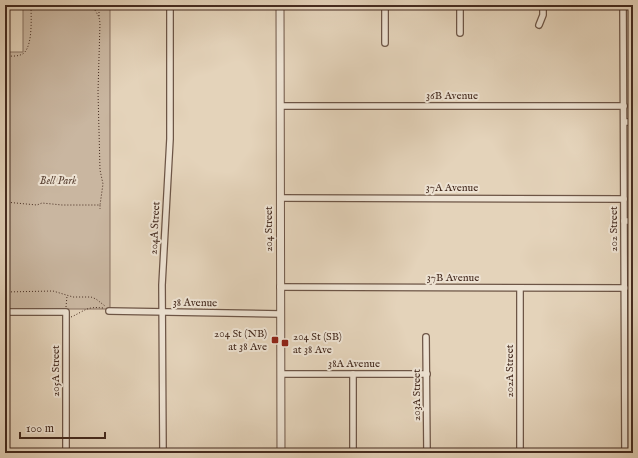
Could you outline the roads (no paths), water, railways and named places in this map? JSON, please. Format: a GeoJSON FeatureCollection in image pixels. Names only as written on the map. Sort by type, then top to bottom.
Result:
{"type":"FeatureCollection","features":[{"type":"Feature","properties":{"kind":"street","name":"204A Street"},"geometry":{"type":"LineString","coordinates":[[163,453],[162,285],[170,139],[170,5]]}},
{"type":"Feature","properties":{"kind":"street","name":"204 Street"},"geometry":{"type":"LineString","coordinates":[[280,5],[281,453]]}},
{"type":"Feature","properties":{"kind":"street"},"geometry":{"type":"LineString","coordinates":[[385,5],[385,43]]}},
{"type":"Feature","properties":{"kind":"street"},"geometry":{"type":"LineString","coordinates":[[460,5],[460,33]]}},
{"type":"Feature","properties":{"kind":"street"},"geometry":{"type":"LineString","coordinates":[[539,25],[543,15],[543,5]]}},
{"type":"Feature","properties":{"kind":"street","name":"202 Street"},"geometry":{"type":"LineString","coordinates":[[623,5],[625,453]]}},
{"type":"Feature","properties":{"kind":"street","name":"36B Avenue"},"geometry":{"type":"LineString","coordinates":[[280,106],[624,106]]}},
{"type":"Feature","properties":{"kind":"street"},"geometry":{"type":"LineString","coordinates":[[624,122],[633,122]]}},
{"type":"Feature","properties":{"kind":"street","name":"37A Avenue"},"geometry":{"type":"LineString","coordinates":[[280,198],[624,199]]}},
{"type":"Feature","properties":{"kind":"street"},"geometry":{"type":"LineString","coordinates":[[624,221],[633,221]]}},
{"type":"Feature","properties":{"kind":"street","name":"37B Avenue"},"geometry":{"type":"LineString","coordinates":[[280,287],[625,288]]}},
{"type":"Feature","properties":{"kind":"street","name":"202A Street"},"geometry":{"type":"LineString","coordinates":[[520,288],[520,453]]}},
{"type":"Feature","properties":{"kind":"street","name":"38 Avenue"},"geometry":{"type":"LineString","coordinates":[[109,311],[281,314]]}},
{"type":"Feature","properties":{"kind":"street","name":"205A Street"},"geometry":{"type":"LineString","coordinates":[[5,312],[66,314],[66,453]]}},
{"type":"Feature","properties":{"kind":"street","name":"203A Street"},"geometry":{"type":"LineString","coordinates":[[426,337],[427,453]]}},
{"type":"Feature","properties":{"kind":"street","name":"38A Avenue"},"geometry":{"type":"LineString","coordinates":[[281,374],[427,374]]}},
{"type":"Feature","properties":{"kind":"street"},"geometry":{"type":"LineString","coordinates":[[353,374],[353,453]]}},
{"type":"Feature","properties":{"kind":"place","name":"204 St (NB) at 38 Ave"},"geometry":{"type":"Point","coordinates":[275,340]}},
{"type":"Feature","properties":{"kind":"place","name":"204 St (SB) at 38 Ave"},"geometry":{"type":"Point","coordinates":[285,343]}},
{"type":"Feature","properties":{"kind":"park label","name":"Bell Park"},"geometry":{"type":"Point","coordinates":[58,181]}}]}
